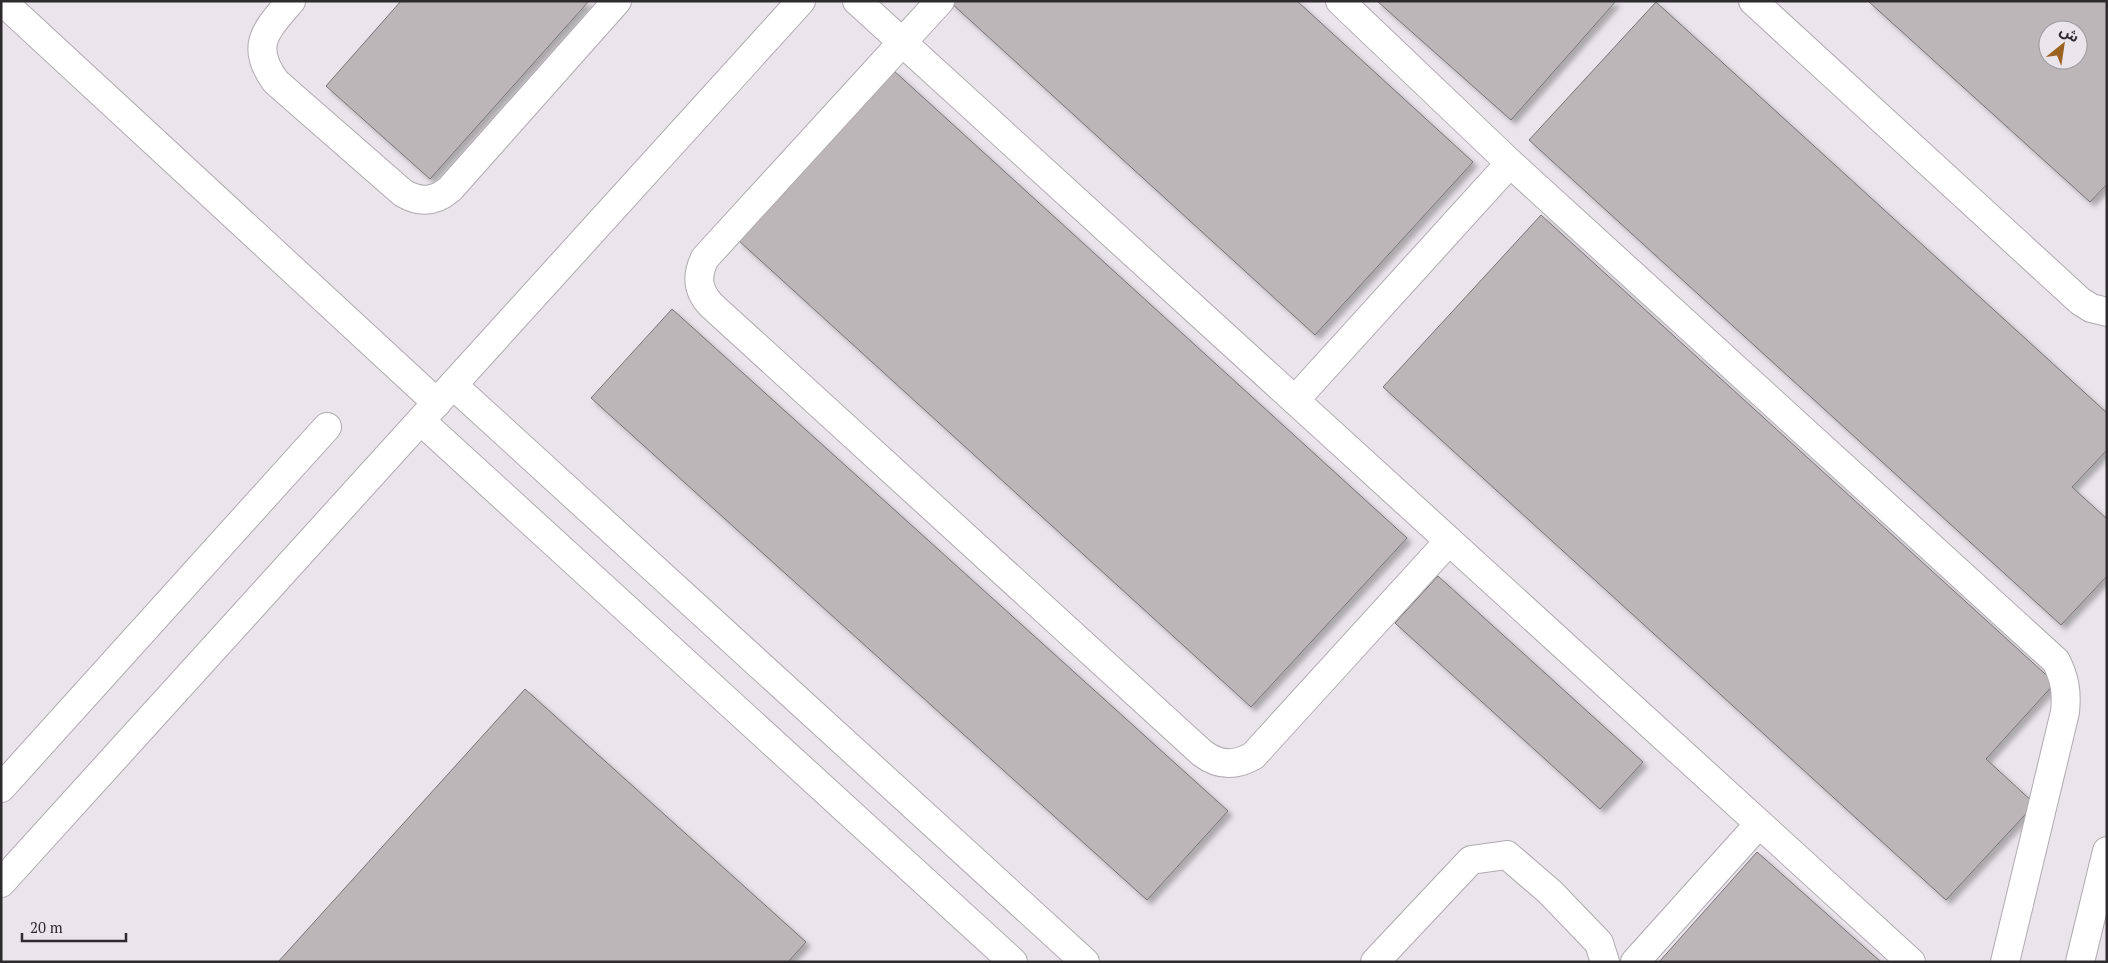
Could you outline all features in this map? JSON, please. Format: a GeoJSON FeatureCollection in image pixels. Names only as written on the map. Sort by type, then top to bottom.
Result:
{"type":"FeatureCollection","features":[{"type":"Feature","properties":{"kind":"street"},"geometry":{"type":"LineString","coordinates":[[2,1],[437,403],[1013,962]]}},
{"type":"Feature","properties":{"kind":"street"},"geometry":{"type":"LineString","coordinates":[[291,1],[270,26],[264,39],[262,55],[266,69],[276,82],[403,193],[422,200],[442,196],[450,189],[616,1]]}},
{"type":"Feature","properties":{"kind":"street"},"geometry":{"type":"LineString","coordinates":[[1,883],[801,1]]}},
{"type":"Feature","properties":{"kind":"street"},"geometry":{"type":"LineString","coordinates":[[857,1],[1911,962]]}},
{"type":"Feature","properties":{"kind":"street"},"geometry":{"type":"LineString","coordinates":[[940,1],[705,258],[701,267],[699,282],[704,297],[710,305],[1211,760],[1233,764],[1253,756],[1449,541]]}},
{"type":"Feature","properties":{"kind":"street"},"geometry":{"type":"LineString","coordinates":[[1340,1],[1510,163],[2044,648],[2056,661],[2066,686],[2065,712],[2005,962]]}},
{"type":"Feature","properties":{"kind":"street"},"geometry":{"type":"LineString","coordinates":[[1752,1],[2080,301],[2091,308],[2107,312]]}},
{"type":"Feature","properties":{"kind":"street"},"geometry":{"type":"LineString","coordinates":[[1295,400],[1510,163]]}},
{"type":"Feature","properties":{"kind":"street"},"geometry":{"type":"LineString","coordinates":[[437,403],[1085,962]]}},
{"type":"Feature","properties":{"kind":"street"},"geometry":{"type":"LineString","coordinates":[[1,788],[327,427]]}},
{"type":"Feature","properties":{"kind":"street"},"geometry":{"type":"LineString","coordinates":[[1635,962],[1759,824]]}},
{"type":"Feature","properties":{"kind":"street"},"geometry":{"type":"LineString","coordinates":[[2080,962],[2107,851]]}},
{"type":"Feature","properties":{"kind":"street"},"geometry":{"type":"LineString","coordinates":[[1375,962],[1471,860],[1507,855],[1550,892],[1599,943],[1605,962]]}},
{"type":"Feature","properties":{"kind":"building"},"geometry":{"type":"Polygon","coordinates":[[[401,1],[589,1],[430,179],[326,86],[401,1]]]}},
{"type":"Feature","properties":{"kind":"building"},"geometry":{"type":"Polygon","coordinates":[[[949,1],[1297,1],[1473,162],[1315,335],[949,1]]]}},
{"type":"Feature","properties":{"kind":"building"},"geometry":{"type":"Polygon","coordinates":[[[1377,1],[1616,1],[1511,120],[1377,1]]]}},
{"type":"Feature","properties":{"kind":"building"},"geometry":{"type":"Polygon","coordinates":[[[1868,1],[2107,1],[2107,184],[2090,202],[1868,1]]]}},
{"type":"Feature","properties":{"kind":"building"},"geometry":{"type":"Polygon","coordinates":[[[1656,2],[2107,413],[2107,450],[2072,487],[2107,519],[2107,576],[2061,625],[1529,140],[1656,2]]]}},
{"type":"Feature","properties":{"kind":"building"},"geometry":{"type":"Polygon","coordinates":[[[893,70],[1407,538],[1251,707],[738,240],[893,70]]]}},
{"type":"Feature","properties":{"kind":"building"},"geometry":{"type":"Polygon","coordinates":[[[1541,215],[2055,683],[1986,759],[2035,804],[1946,900],[1383,387],[1541,215]]]}},
{"type":"Feature","properties":{"kind":"building"},"geometry":{"type":"Polygon","coordinates":[[[672,309],[1228,811],[1147,900],[591,398],[672,309]]]}},
{"type":"Feature","properties":{"kind":"building"},"geometry":{"type":"Polygon","coordinates":[[[1438,576],[1643,762],[1600,809],[1395,623],[1438,576]]]}},
{"type":"Feature","properties":{"kind":"building"},"geometry":{"type":"Polygon","coordinates":[[[525,689],[806,942],[788,962],[278,962],[525,689]]]}},
{"type":"Feature","properties":{"kind":"building"},"geometry":{"type":"Polygon","coordinates":[[[1757,852],[1881,962],[1659,962],[1757,852]]]}}]}
